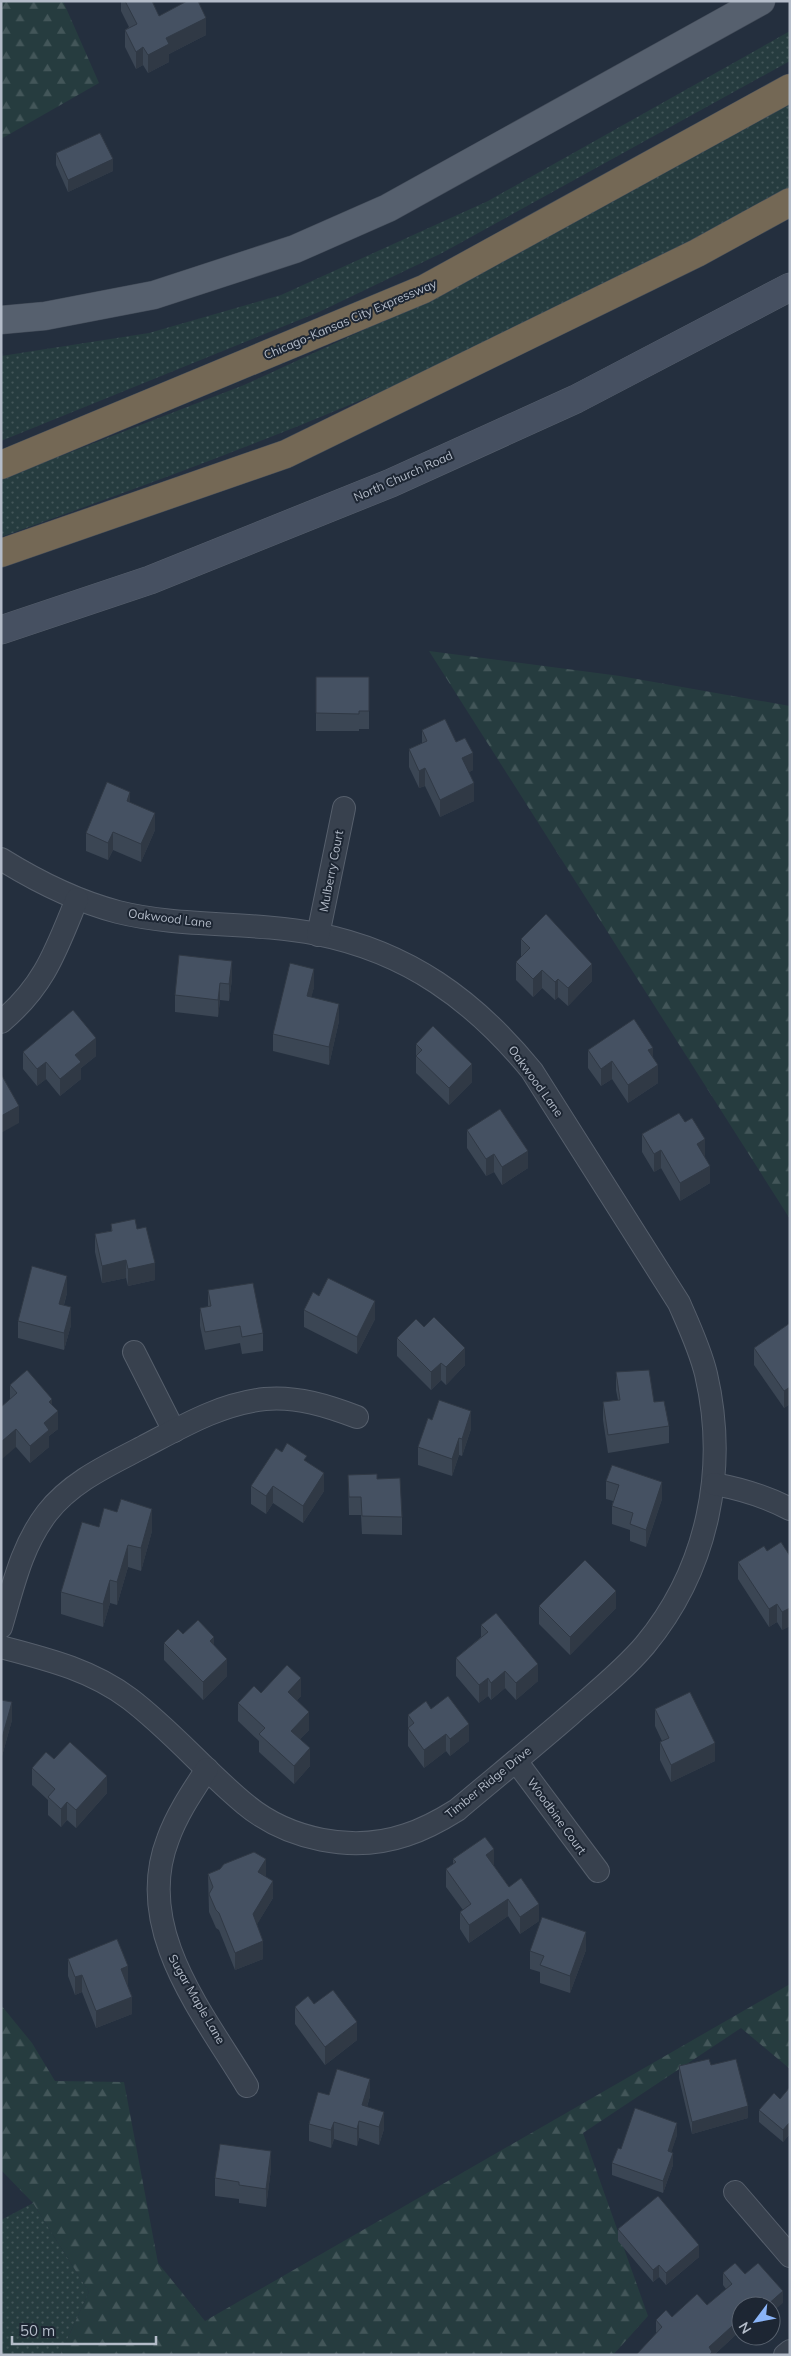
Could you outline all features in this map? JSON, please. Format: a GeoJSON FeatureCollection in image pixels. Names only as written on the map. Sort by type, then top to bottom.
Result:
{"type":"FeatureCollection","features":[{"type":"Feature","properties":{"kind":"highway","name":"Chicago-Kansas City Expressway"},"geometry":{"type":"LineString","coordinates":[[1,465],[424,289],[790,88]]}},
{"type":"Feature","properties":{"kind":"highway"},"geometry":{"type":"LineString","coordinates":[[1,553],[286,454],[697,253],[790,202]]}},
{"type":"Feature","properties":{"kind":"main road"},"geometry":{"type":"LineString","coordinates":[[1,320],[46,316],[154,295],[295,249],[388,208],[762,1]]}},
{"type":"Feature","properties":{"kind":"main road","name":"North Church Road"},"geometry":{"type":"LineString","coordinates":[[1,630],[150,580],[391,483],[576,399],[790,287]]}},
{"type":"Feature","properties":{"kind":"street","name":"Mulberry Court"},"geometry":{"type":"LineString","coordinates":[[318,934],[344,808]]}},
{"type":"Feature","properties":{"kind":"street","name":"Oakwood Lane"},"geometry":{"type":"LineString","coordinates":[[1,859],[33,879],[77,899],[119,912],[161,919],[318,934],[385,955],[418,971],[449,990],[478,1013],[509,1043],[532,1071],[679,1303],[696,1342],[706,1373],[713,1410],[716,1453],[714,1484]]}},
{"type":"Feature","properties":{"kind":"street"},"geometry":{"type":"LineString","coordinates":[[1,1022],[19,1007],[39,983],[53,960],[77,899]]}},
{"type":"Feature","properties":{"kind":"street"},"geometry":{"type":"LineString","coordinates":[[134,1352],[174,1431]]}},
{"type":"Feature","properties":{"kind":"street"},"geometry":{"type":"LineString","coordinates":[[1,1628],[20,1562],[31,1537],[48,1512],[67,1492],[89,1475],[208,1413],[237,1403],[267,1399],[298,1400],[328,1406],[357,1417]]}},
{"type":"Feature","properties":{"kind":"street"},"geometry":{"type":"LineString","coordinates":[[714,1484],[741,1488],[766,1496],[790,1509]]}},
{"type":"Feature","properties":{"kind":"street","name":"Timber Ridge Drive"},"geometry":{"type":"LineString","coordinates":[[1,1647],[69,1666],[100,1680],[130,1698],[246,1806],[272,1822],[315,1838],[354,1843],[381,1841],[406,1836],[434,1824],[457,1810],[620,1672],[645,1645],[670,1610],[688,1577],[710,1511],[714,1484]]}},
{"type":"Feature","properties":{"kind":"street","name":"Woodbine Court"},"geometry":{"type":"LineString","coordinates":[[516,1761],[598,1871]]}},
{"type":"Feature","properties":{"kind":"street","name":"Sugar Maple Lane"},"geometry":{"type":"LineString","coordinates":[[207,1769],[178,1814],[167,1840],[158,1892],[161,1924],[169,1952],[181,1975],[248,2086]]}},
{"type":"Feature","properties":{"kind":"street"},"geometry":{"type":"LineString","coordinates":[[735,2192],[790,2256]]}},
{"type":"Feature","properties":{"kind":"street"},"geometry":{"type":"LineString","coordinates":[[785,2355],[790,2351]]}},
{"type":"Feature","properties":{"kind":"green space"},"geometry":{"type":"Polygon","coordinates":[[[1,1],[63,1],[99,83],[1,139],[1,1]]]}},
{"type":"Feature","properties":{"kind":"green space"},"geometry":{"type":"Polygon","coordinates":[[[790,31],[790,61],[442,253],[319,312],[1,441],[1,356],[149,333],[281,295],[488,201],[790,31]]]}},
{"type":"Feature","properties":{"kind":"green space"},"geometry":{"type":"Polygon","coordinates":[[[790,102],[790,189],[568,304],[433,369],[327,415],[219,457],[1,537],[1,479],[244,385],[446,292],[790,102]]]}},
{"type":"Feature","properties":{"kind":"green space"},"geometry":{"type":"Polygon","coordinates":[[[429,651],[620,676],[790,706],[790,1219],[429,651]]]}},
{"type":"Feature","properties":{"kind":"green space"},"geometry":{"type":"Polygon","coordinates":[[[790,1984],[790,2069],[741,2028],[583,2133],[648,2316],[613,2355],[60,2355],[89,2292],[33,2203],[1,2170],[1,2005],[32,2043],[55,2081],[124,2082],[158,2263],[205,2321],[790,1984]]]}},
{"type":"Feature","properties":{"kind":"green space"},"geometry":{"type":"Polygon","coordinates":[[[33,2203],[89,2292],[60,2355],[1,2355],[1,2220],[33,2203]]]}},
{"type":"Feature","properties":{"kind":"building"},"geometry":{"type":"Polygon","coordinates":[[[125,1],[152,1],[159,16],[187,1],[198,1],[206,18],[166,38],[169,44],[148,55],[143,47],[136,52],[125,30],[137,24],[125,1]]]}},
{"type":"Feature","properties":{"kind":"building"},"geometry":{"type":"Polygon","coordinates":[[[100,133],[113,159],[68,180],[56,153],[100,133]]]}},
{"type":"Feature","properties":{"kind":"building"},"geometry":{"type":"Polygon","coordinates":[[[316,677],[369,677],[369,711],[359,711],[359,714],[316,713],[316,677]]]}},
{"type":"Feature","properties":{"kind":"building"},"geometry":{"type":"Polygon","coordinates":[[[445,719],[456,742],[465,738],[473,753],[462,758],[474,783],[440,800],[425,768],[419,771],[409,749],[427,741],[422,730],[445,719]]]}},
{"type":"Feature","properties":{"kind":"building"},"geometry":{"type":"Polygon","coordinates":[[[107,782],[130,792],[127,801],[155,813],[141,844],[113,832],[108,843],[86,833],[107,782]]]}},
{"type":"Feature","properties":{"kind":"building"},"geometry":{"type":"Polygon","coordinates":[[[546,914],[592,964],[568,988],[558,979],[555,982],[542,970],[533,979],[516,962],[530,948],[521,939],[546,914]]]}},
{"type":"Feature","properties":{"kind":"building"},"geometry":{"type":"Polygon","coordinates":[[[179,955],[232,961],[229,984],[220,983],[218,1000],[175,995],[179,955]]]}},
{"type":"Feature","properties":{"kind":"building"},"geometry":{"type":"Polygon","coordinates":[[[290,963],[314,969],[307,996],[339,1004],[329,1047],[273,1034],[290,963]]]}},
{"type":"Feature","properties":{"kind":"building"},"geometry":{"type":"Polygon","coordinates":[[[73,1010],[96,1038],[75,1055],[81,1062],[60,1079],[46,1062],[37,1069],[23,1052],[73,1010]]]}},
{"type":"Feature","properties":{"kind":"building"},"geometry":{"type":"Polygon","coordinates":[[[634,1019],[653,1048],[648,1050],[658,1065],[628,1085],[612,1061],[601,1069],[588,1050],[634,1019]]]}},
{"type":"Feature","properties":{"kind":"building"},"geometry":{"type":"Polygon","coordinates":[[[433,1026],[472,1064],[449,1088],[416,1056],[422,1050],[416,1044],[433,1026]]]}},
{"type":"Feature","properties":{"kind":"building"},"geometry":{"type":"Polygon","coordinates":[[[1,1074],[19,1106],[1,1116],[1,1074]]]}},
{"type":"Feature","properties":{"kind":"building"},"geometry":{"type":"Polygon","coordinates":[[[500,1109],[528,1151],[502,1167],[494,1154],[486,1159],[467,1130],[500,1109]]]}},
{"type":"Feature","properties":{"kind":"building"},"geometry":{"type":"Polygon","coordinates":[[[679,1113],[685,1122],[692,1118],[705,1139],[697,1144],[710,1166],[680,1183],[661,1150],[654,1154],[642,1134],[679,1113]]]}},
{"type":"Feature","properties":{"kind":"building"},"geometry":{"type":"Polygon","coordinates":[[[135,1219],[137,1229],[146,1227],[155,1263],[128,1269],[126,1260],[102,1266],[95,1234],[112,1231],[111,1224],[135,1219]]]}},
{"type":"Feature","properties":{"kind":"building"},"geometry":{"type":"Polygon","coordinates":[[[32,1266],[67,1276],[59,1304],[71,1307],[64,1333],[18,1321],[32,1266]]]}},
{"type":"Feature","properties":{"kind":"building"},"geometry":{"type":"Polygon","coordinates":[[[328,1278],[375,1301],[357,1337],[304,1310],[313,1292],[319,1296],[328,1278]]]}},
{"type":"Feature","properties":{"kind":"building"},"geometry":{"type":"Polygon","coordinates":[[[253,1283],[263,1333],[242,1337],[240,1326],[205,1332],[200,1308],[211,1306],[208,1290],[253,1283]]]}},
{"type":"Feature","properties":{"kind":"building"},"geometry":{"type":"Polygon","coordinates":[[[434,1317],[465,1348],[446,1367],[441,1363],[431,1372],[397,1338],[416,1319],[424,1327],[434,1317]]]}},
{"type":"Feature","properties":{"kind":"building"},"geometry":{"type":"Polygon","coordinates":[[[790,1323],[790,1387],[784,1391],[754,1348],[790,1323]]]}},
{"type":"Feature","properties":{"kind":"building"},"geometry":{"type":"Polygon","coordinates":[[[27,1370],[52,1399],[49,1402],[58,1411],[44,1423],[49,1430],[30,1446],[16,1429],[1,1442],[1,1407],[17,1393],[10,1385],[27,1370]]]}},
{"type":"Feature","properties":{"kind":"building"},"geometry":{"type":"Polygon","coordinates":[[[649,1370],[654,1402],[664,1401],[669,1426],[608,1435],[603,1402],[620,1400],[616,1372],[649,1370]]]}},
{"type":"Feature","properties":{"kind":"building"},"geometry":{"type":"Polygon","coordinates":[[[439,1400],[471,1411],[462,1439],[459,1438],[452,1459],[418,1447],[428,1418],[432,1420],[439,1400]]]}},
{"type":"Feature","properties":{"kind":"building"},"geometry":{"type":"Polygon","coordinates":[[[287,1443],[307,1456],[304,1460],[324,1473],[303,1506],[273,1486],[266,1496],[251,1486],[276,1448],[282,1452],[287,1443]]]}},
{"type":"Feature","properties":{"kind":"building"},"geometry":{"type":"Polygon","coordinates":[[[612,1465],[662,1482],[646,1530],[630,1524],[633,1513],[612,1506],[619,1485],[606,1481],[612,1465]]]}},
{"type":"Feature","properties":{"kind":"building"},"geometry":{"type":"Polygon","coordinates":[[[377,1474],[377,1479],[400,1478],[402,1517],[362,1516],[361,1497],[349,1497],[348,1475],[377,1474]]]}},
{"type":"Feature","properties":{"kind":"building"},"geometry":{"type":"Polygon","coordinates":[[[121,1499],[152,1509],[141,1548],[128,1545],[117,1582],[110,1580],[103,1604],[61,1592],[82,1522],[99,1527],[104,1508],[117,1512],[121,1499]]]}},
{"type":"Feature","properties":{"kind":"building"},"geometry":{"type":"Polygon","coordinates":[[[781,1542],[790,1556],[790,1608],[782,1612],[777,1604],[769,1609],[738,1562],[764,1546],[767,1551],[781,1542]]]}},
{"type":"Feature","properties":{"kind":"building"},"geometry":{"type":"Polygon","coordinates":[[[585,1560],[616,1591],[570,1637],[539,1606],[585,1560]]]}},
{"type":"Feature","properties":{"kind":"building"},"geometry":{"type":"Polygon","coordinates":[[[496,1613],[538,1664],[516,1683],[505,1671],[491,1683],[488,1678],[479,1685],[456,1658],[488,1632],[481,1625],[496,1613]]]}},
{"type":"Feature","properties":{"kind":"building"},"geometry":{"type":"Polygon","coordinates":[[[198,1620],[214,1637],[210,1641],[227,1659],[203,1682],[164,1643],[178,1629],[183,1634],[198,1620]]]}},
{"type":"Feature","properties":{"kind":"building"},"geometry":{"type":"Polygon","coordinates":[[[287,1665],[301,1678],[288,1692],[309,1712],[291,1731],[310,1748],[294,1766],[259,1734],[265,1728],[238,1703],[254,1686],[261,1693],[287,1665]]]}},
{"type":"Feature","properties":{"kind":"building"},"geometry":{"type":"Polygon","coordinates":[[[690,1692],[715,1743],[671,1765],[660,1742],[669,1738],[655,1709],[690,1692]]]}},
{"type":"Feature","properties":{"kind":"building"},"geometry":{"type":"Polygon","coordinates":[[[448,1696],[469,1724],[450,1739],[446,1734],[424,1750],[408,1728],[414,1723],[408,1715],[426,1701],[431,1709],[448,1696]]]}},
{"type":"Feature","properties":{"kind":"building"},"geometry":{"type":"Polygon","coordinates":[[[1,1700],[12,1702],[2,1738],[1,1738],[1,1700]]]}},
{"type":"Feature","properties":{"kind":"building"},"geometry":{"type":"Polygon","coordinates":[[[70,1742],[107,1776],[76,1810],[67,1802],[61,1809],[48,1797],[55,1789],[32,1768],[46,1752],[54,1759],[70,1742]]]}},
{"type":"Feature","properties":{"kind":"building"},"geometry":{"type":"Polygon","coordinates":[[[485,1837],[494,1849],[486,1855],[509,1887],[521,1878],[539,1904],[520,1917],[508,1899],[469,1925],[460,1912],[471,1904],[446,1869],[456,1862],[453,1859],[485,1837]]]}},
{"type":"Feature","properties":{"kind":"building"},"geometry":{"type":"Polygon","coordinates":[[[254,1852],[266,1859],[258,1872],[273,1881],[253,1914],[263,1941],[235,1953],[209,1894],[213,1887],[208,1874],[220,1869],[224,1864],[254,1852]]]}},
{"type":"Feature","properties":{"kind":"building"},"geometry":{"type":"Polygon","coordinates":[[[542,1917],[586,1932],[570,1976],[540,1965],[544,1956],[530,1951],[542,1917]]]}},
{"type":"Feature","properties":{"kind":"building"},"geometry":{"type":"Polygon","coordinates":[[[117,1939],[128,1966],[121,1969],[132,1997],[96,2011],[82,1975],[75,1977],[68,1959],[117,1939]]]}},
{"type":"Feature","properties":{"kind":"building"},"geometry":{"type":"Polygon","coordinates":[[[333,1990],[357,2022],[325,2047],[295,2007],[308,1996],[314,2004],[333,1990]]]}},
{"type":"Feature","properties":{"kind":"building"},"geometry":{"type":"Polygon","coordinates":[[[709,2059],[711,2065],[736,2059],[748,2106],[692,2122],[679,2066],[709,2059]]]}},
{"type":"Feature","properties":{"kind":"building"},"geometry":{"type":"Polygon","coordinates":[[[337,2069],[370,2079],[362,2105],[384,2112],[379,2127],[359,2121],[357,2129],[334,2122],[331,2130],[309,2124],[318,2092],[329,2095],[337,2069]]]}},
{"type":"Feature","properties":{"kind":"building"},"geometry":{"type":"Polygon","coordinates":[[[790,2087],[790,2123],[783,2130],[759,2110],[774,2093],[780,2099],[790,2087]]]}},
{"type":"Feature","properties":{"kind":"building"},"geometry":{"type":"Polygon","coordinates":[[[635,2108],[677,2123],[668,2151],[673,2153],[663,2181],[612,2163],[618,2148],[621,2149],[635,2108]]]}},
{"type":"Feature","properties":{"kind":"building"},"geometry":{"type":"Polygon","coordinates":[[[220,2144],[271,2151],[266,2189],[239,2185],[239,2182],[215,2178],[220,2144]]]}},
{"type":"Feature","properties":{"kind":"building"},"geometry":{"type":"Polygon","coordinates":[[[658,2196],[699,2245],[666,2273],[659,2265],[653,2270],[618,2229],[658,2196]]]}},
{"type":"Feature","properties":{"kind":"building"},"geometry":{"type":"Polygon","coordinates":[[[735,2263],[745,2274],[758,2263],[783,2291],[777,2296],[731,2296],[731,2327],[709,2347],[712,2352],[709,2355],[636,2355],[662,2327],[656,2320],[666,2310],[672,2317],[697,2294],[707,2305],[732,2284],[723,2273],[735,2263]]]}}]}
